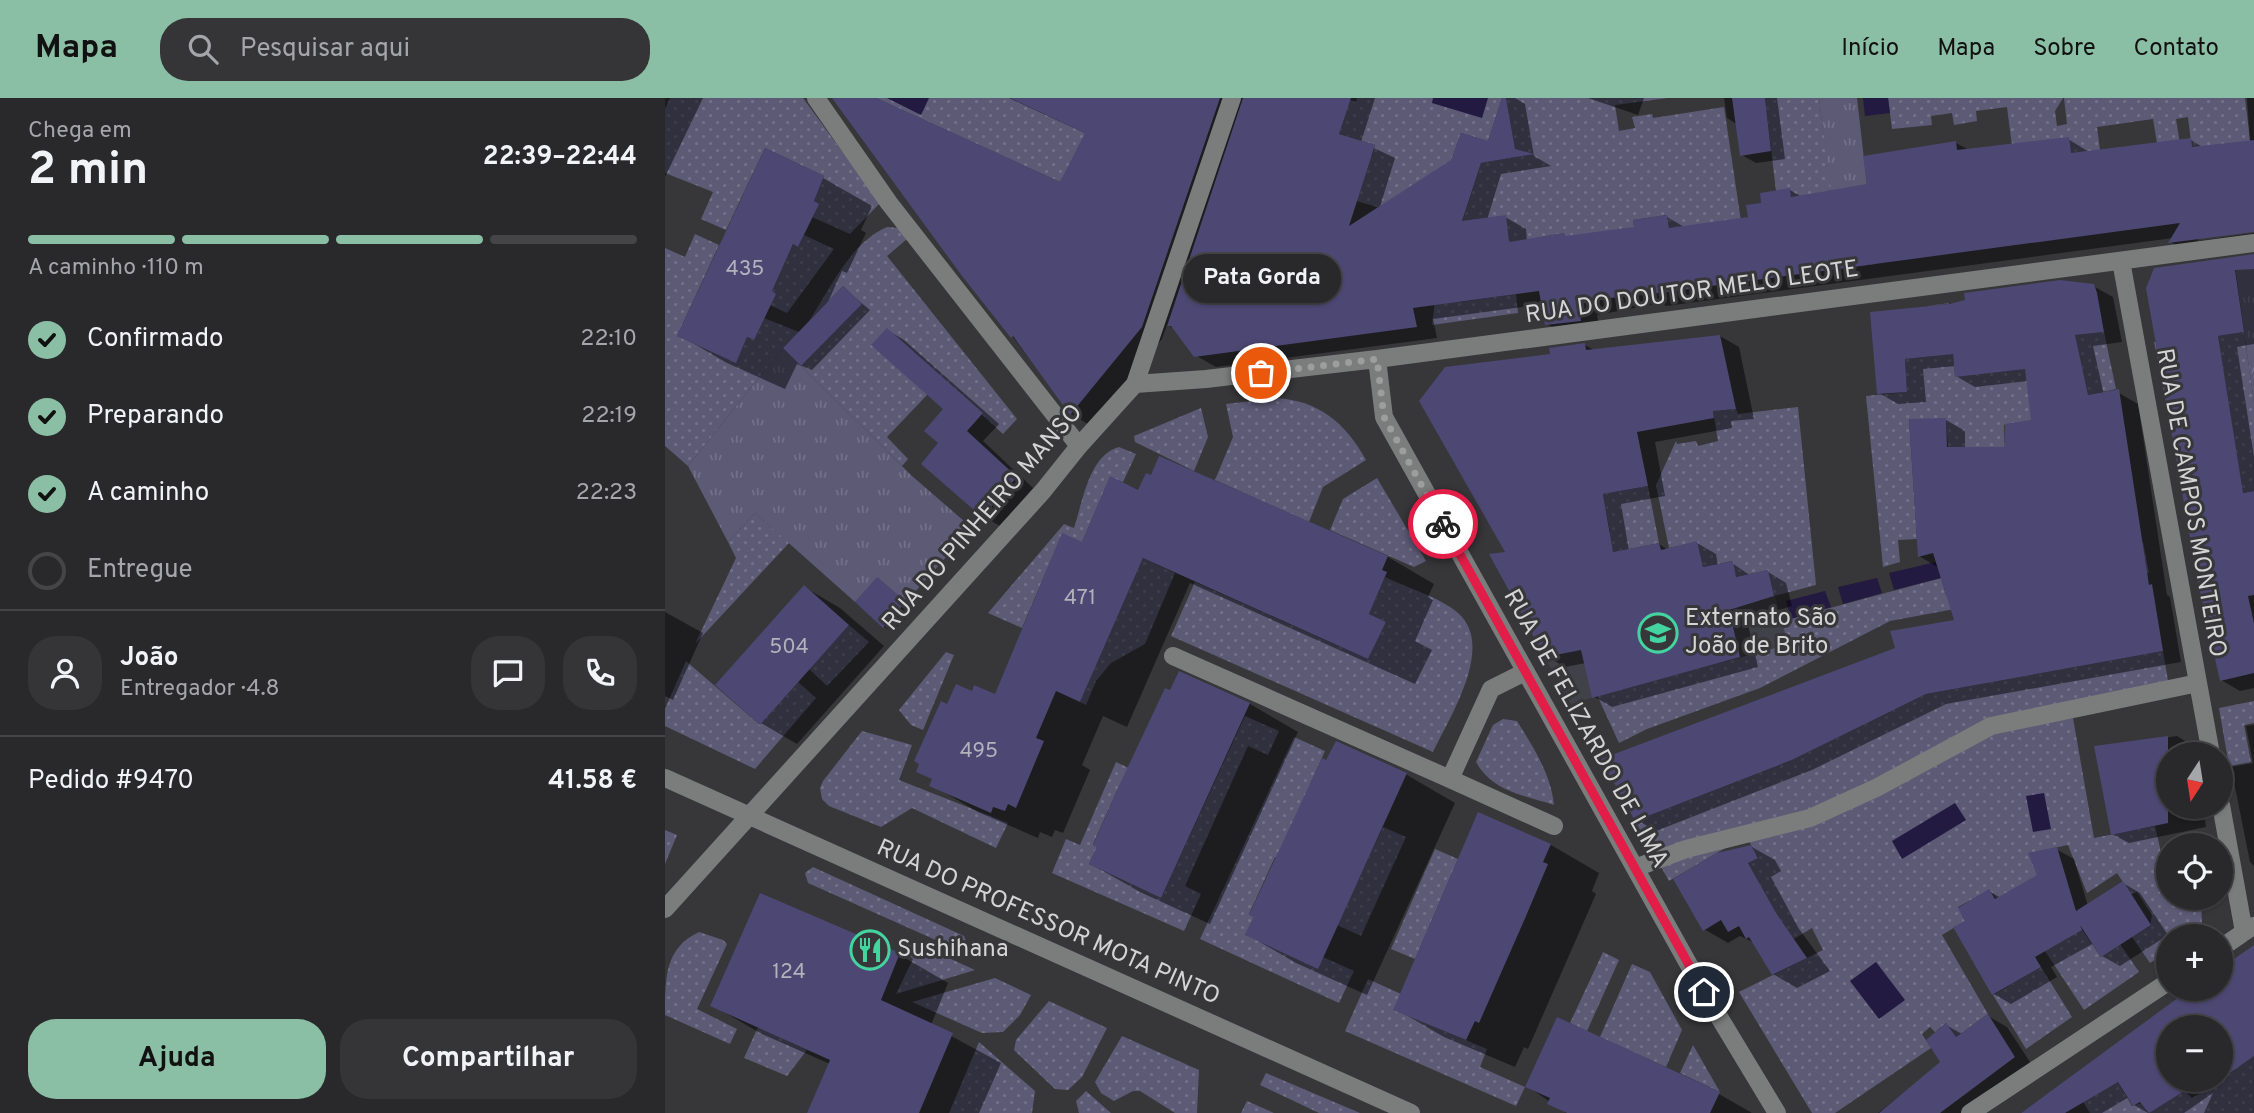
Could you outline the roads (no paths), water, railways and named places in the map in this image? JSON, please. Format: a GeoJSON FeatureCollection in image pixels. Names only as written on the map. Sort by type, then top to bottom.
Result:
{"type":"FeatureCollection","features":[{"type":"Feature","properties":{"kind":"street"},"geometry":{"type":"LineString","coordinates":[[816,98],[889,202],[1079,446]]}},
{"type":"Feature","properties":{"kind":"street","name":"RUA DO PINHEIRO MANSO"},"geometry":{"type":"LineString","coordinates":[[665,909],[1043,491],[1135,384],[1232,98]]}},
{"type":"Feature","properties":{"kind":"street","name":"RUA DO DOUTOR MELO LEOTE"},"geometry":{"type":"LineString","coordinates":[[1135,384],[1206,379],[1377,359],[2254,243]]}},
{"type":"Feature","properties":{"kind":"street","name":"RUA DE CAMPOS MONTEIRO"},"geometry":{"type":"LineString","coordinates":[[2121,261],[2209,742]]}},
{"type":"Feature","properties":{"kind":"street","name":"RUA DE FELIZARDO DE LIMA"},"geometry":{"type":"LineString","coordinates":[[1377,359],[1384,417],[1704,992],[1777,1113]]}},
{"type":"Feature","properties":{"kind":"street"},"geometry":{"type":"LineString","coordinates":[[1173,656],[1554,826]]}},
{"type":"Feature","properties":{"kind":"street"},"geometry":{"type":"LineString","coordinates":[[1450,779],[1491,689],[1525,672]]}},
{"type":"Feature","properties":{"kind":"street"},"geometry":{"type":"LineString","coordinates":[[1635,868],[1686,849],[1809,818],[1876,788],[1991,726],[2199,683]]}},
{"type":"Feature","properties":{"kind":"street","name":"RUA DO PROFESSOR MOTA PINTO"},"geometry":{"type":"LineString","coordinates":[[665,778],[1411,1113]]}},
{"type":"Feature","properties":{"kind":"street"},"geometry":{"type":"LineString","coordinates":[[2224,819],[2249,929],[2233,940]]}},
{"type":"Feature","properties":{"kind":"street"},"geometry":{"type":"LineString","coordinates":[[1970,1113],[2156,990]]}},
{"type":"Feature","properties":{"kind":"place","name":"Pata Gorda"},"geometry":{"type":"Point","coordinates":[1261,373]}},
{"type":"Feature","properties":{"kind":"place","name":"Externato São João de Brito"},"geometry":{"type":"Point","coordinates":[1658,633]}},
{"type":"Feature","properties":{"kind":"place","name":"Sushihana"},"geometry":{"type":"Point","coordinates":[870,950]}}]}
